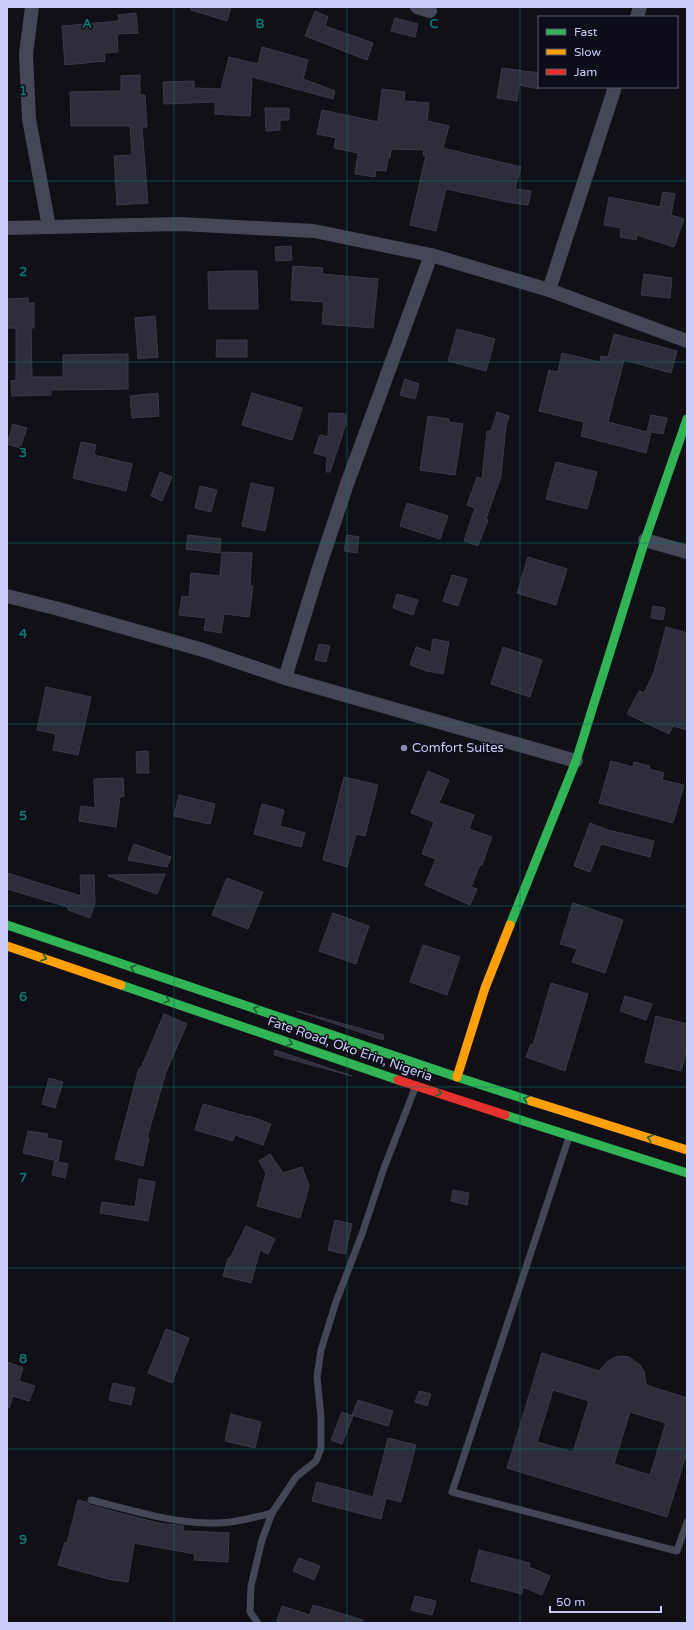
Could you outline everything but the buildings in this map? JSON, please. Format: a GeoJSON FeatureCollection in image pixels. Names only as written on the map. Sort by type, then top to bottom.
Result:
{"type":"FeatureCollection","features":[{"type":"Feature","properties":{"kind":"street"},"geometry":{"type":"LineString","coordinates":[[32,7],[26,54],[29,119],[49,227]]}},
{"type":"Feature","properties":{"kind":"street"},"geometry":{"type":"LineString","coordinates":[[549,290],[615,88]]}},
{"type":"Feature","properties":{"kind":"street"},"geometry":{"type":"LineString","coordinates":[[7,228],[180,224],[314,231],[430,255],[549,290],[687,340]]}},
{"type":"Feature","properties":{"kind":"street"},"geometry":{"type":"LineString","coordinates":[[285,678],[347,484],[430,255]]}},
{"type":"Feature","properties":{"kind":"street"},"geometry":{"type":"LineString","coordinates":[[457,1078],[485,988],[576,761],[645,540],[687,419]]}},
{"type":"Feature","properties":{"kind":"street"},"geometry":{"type":"LineString","coordinates":[[645,540],[687,552]]}},
{"type":"Feature","properties":{"kind":"street"},"geometry":{"type":"LineString","coordinates":[[7,596],[59,608],[203,650],[285,678],[576,761]]}},
{"type":"Feature","properties":{"kind":"street","name":"Fate Road, Oko Erin, Nigeria"},"geometry":{"type":"LineString","coordinates":[[7,925],[457,1078],[687,1150]]}},
{"type":"Feature","properties":{"kind":"street","name":"Fate Road, Oko Erin, Nigeria"},"geometry":{"type":"LineString","coordinates":[[7,946],[416,1086],[687,1173]]}},
{"type":"Feature","properties":{"kind":"lane"},"geometry":{"type":"LineString","coordinates":[[258,1623],[250,1612],[251,1586],[262,1540],[272,1513],[296,1477],[316,1462],[320,1448],[321,1417],[317,1377],[321,1350],[336,1302],[362,1234],[384,1168],[416,1086]]}},
{"type":"Feature","properties":{"kind":"lane"},"geometry":{"type":"LineString","coordinates":[[570,1135],[452,1492],[677,1551],[687,1522]]}},
{"type":"Feature","properties":{"kind":"lane"},"geometry":{"type":"LineString","coordinates":[[91,1500],[162,1518],[209,1524],[243,1520],[272,1513]]}},
{"type":"Feature","properties":{"kind":"traffic: fast"},"geometry":{"type":"LineString","coordinates":[[510,925],[576,761],[645,540],[687,419]]}},
{"type":"Feature","properties":{"kind":"traffic: fast"},"geometry":{"type":"LineString","coordinates":[[7,925],[531,1101]]}},
{"type":"Feature","properties":{"kind":"traffic: fast"},"geometry":{"type":"LineString","coordinates":[[121,985],[398,1080]]}},
{"type":"Feature","properties":{"kind":"traffic: fast"},"geometry":{"type":"LineString","coordinates":[[505,1115],[687,1173]]}},
{"type":"Feature","properties":{"kind":"traffic: slow"},"geometry":{"type":"LineString","coordinates":[[457,1077],[485,988],[510,925]]}},
{"type":"Feature","properties":{"kind":"traffic: slow"},"geometry":{"type":"LineString","coordinates":[[7,946],[121,985]]}},
{"type":"Feature","properties":{"kind":"traffic: slow"},"geometry":{"type":"LineString","coordinates":[[531,1101],[687,1150]]}},
{"type":"Feature","properties":{"kind":"traffic: jam"},"geometry":{"type":"LineString","coordinates":[[398,1080],[505,1115]]}},
{"type":"Feature","properties":{"kind":"place","name":"Comfort Suites"},"geometry":{"type":"Point","coordinates":[404,748]}}]}
